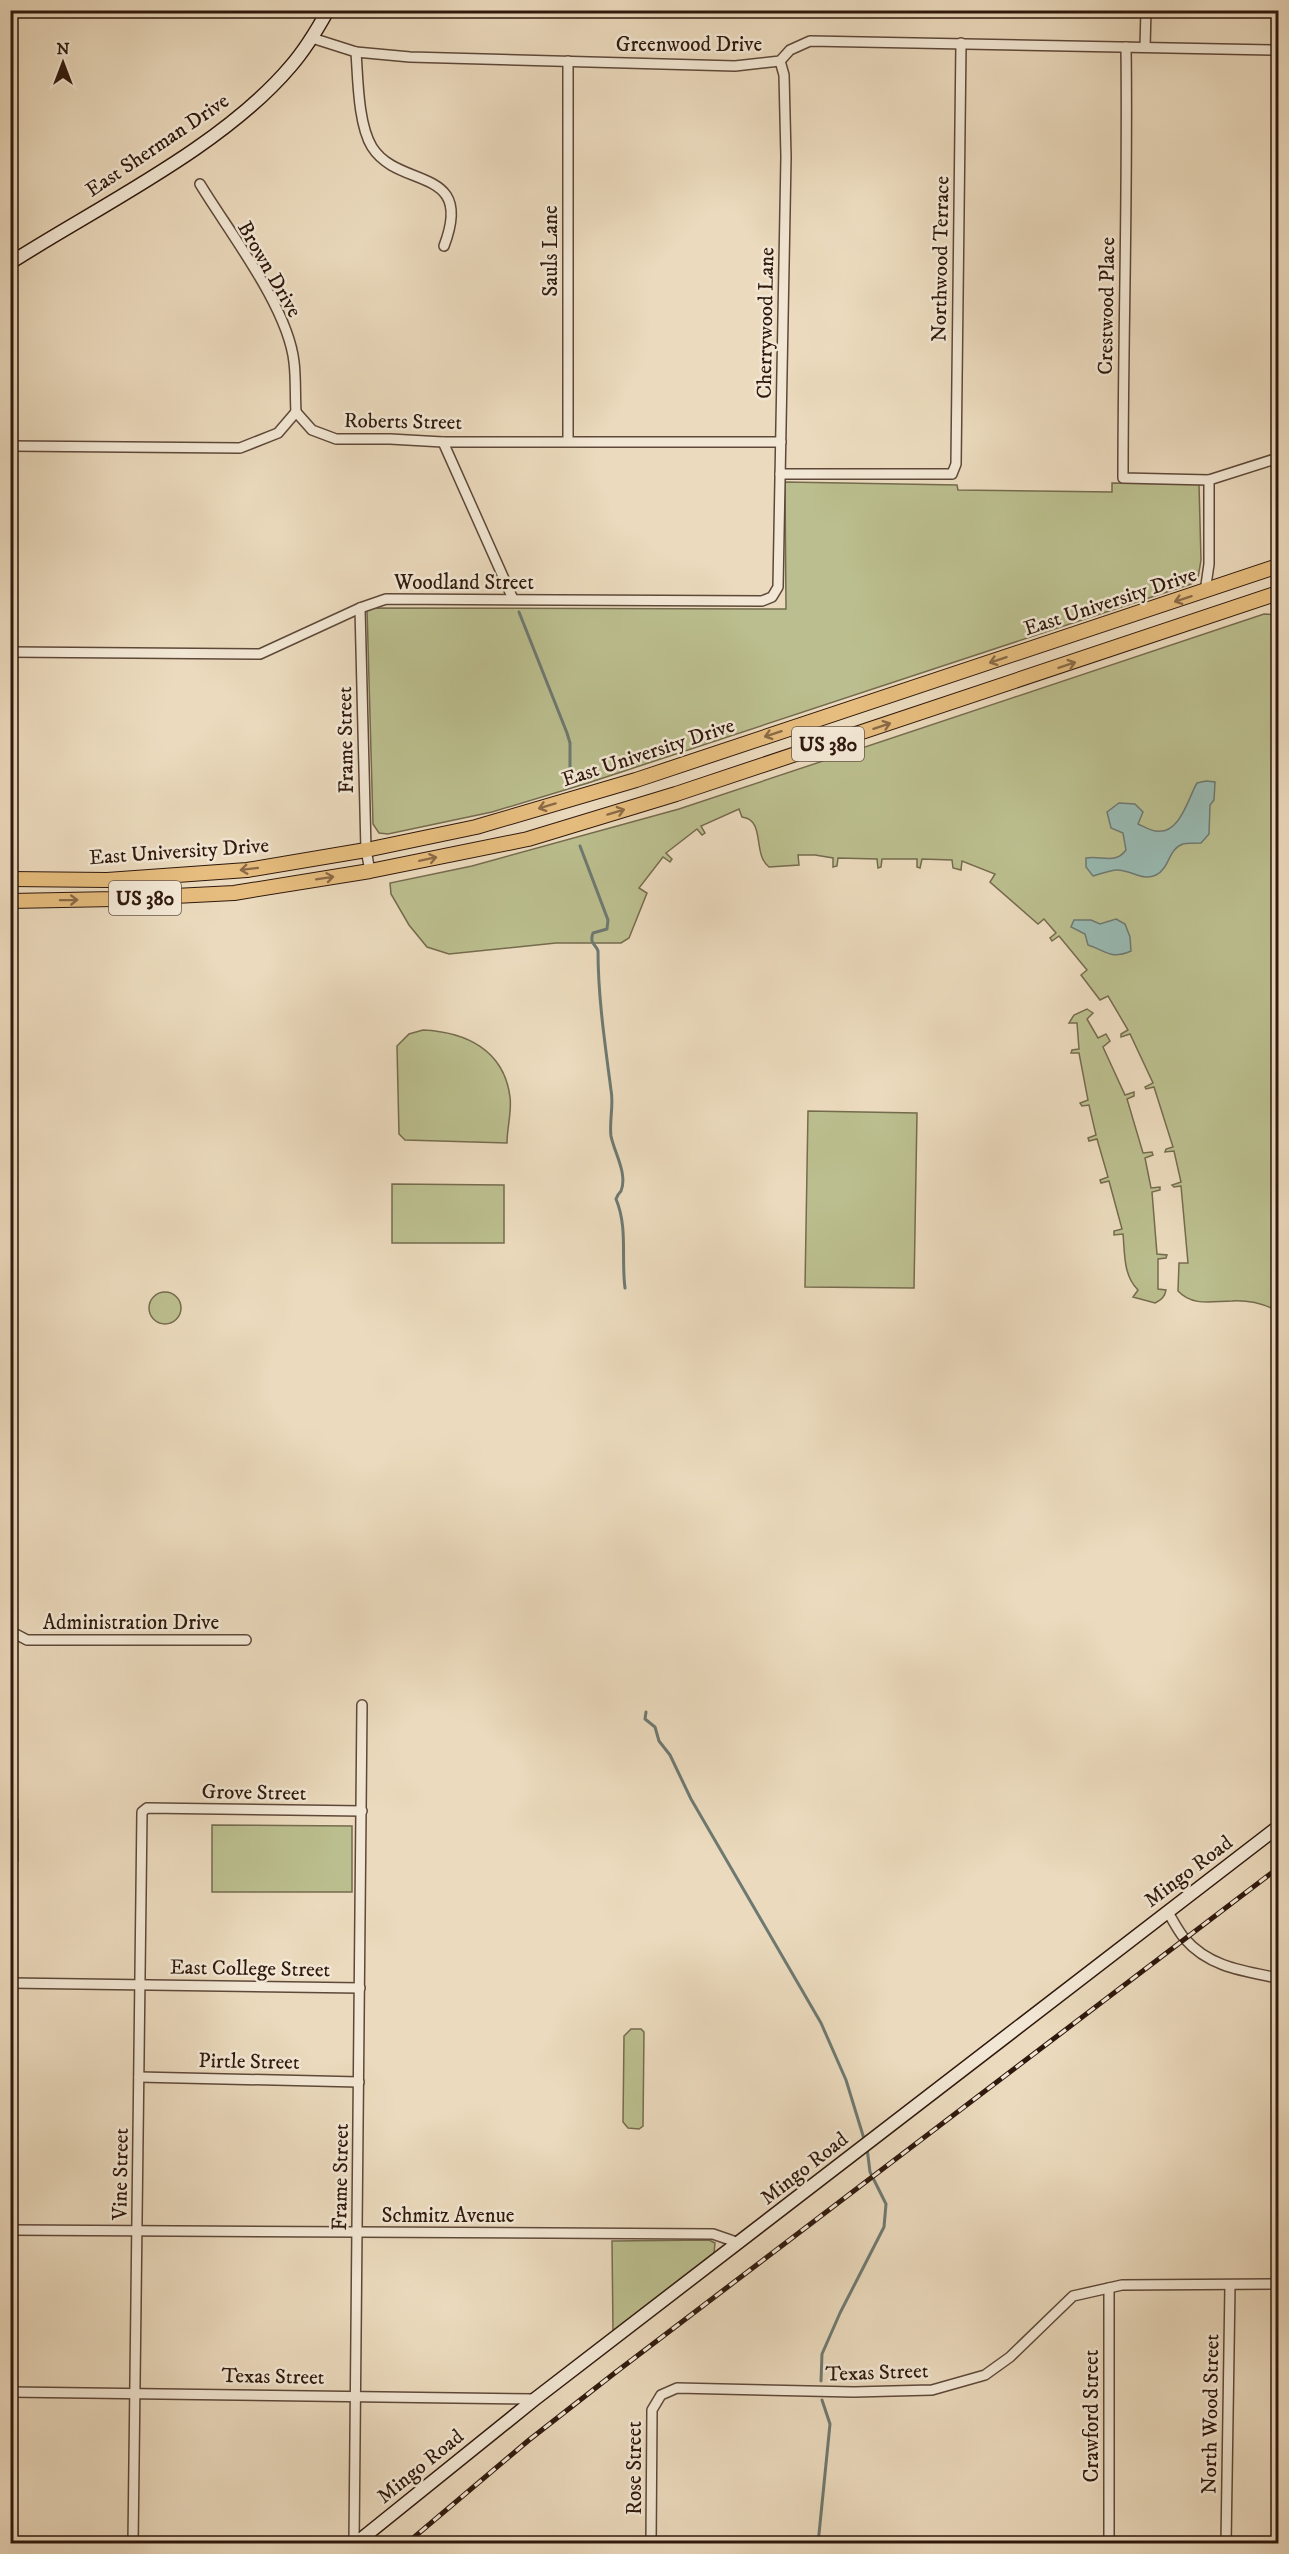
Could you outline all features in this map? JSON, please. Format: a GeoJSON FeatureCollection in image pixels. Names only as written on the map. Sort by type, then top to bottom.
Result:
{"type":"FeatureCollection","features":[{"type":"Feature","properties":{"kind":"main road","name":"East University Drive"},"geometry":{"type":"LineString","coordinates":[[10,879],[107,880],[247,870],[366,850],[476,827],[636,780],[1278,566]]}},
{"type":"Feature","properties":{"kind":"main road","name":"East University Drive"},"geometry":{"type":"LineString","coordinates":[[10,901],[234,893],[370,871],[528,839],[676,794],[1278,592]]}},
{"type":"Feature","properties":{"kind":"street","name":"East Sherman Drive"},"geometry":{"type":"LineString","coordinates":[[10,263],[144,182],[237,118],[290,68],[312,38],[328,10]]}},
{"type":"Feature","properties":{"kind":"street"},"geometry":{"type":"LineString","coordinates":[[1145,47],[1146,10]]}},
{"type":"Feature","properties":{"kind":"street","name":"Greenwood Drive"},"geometry":{"type":"LineString","coordinates":[[312,38],[356,52],[410,57],[735,66],[780,61],[790,50],[810,41],[1278,50]]}},
{"type":"Feature","properties":{"kind":"street","name":"Northwood Terrace"},"geometry":{"type":"LineString","coordinates":[[780,474],[952,474],[956,464],[961,43]]}},
{"type":"Feature","properties":{"kind":"street","name":"Crestwood Place"},"geometry":{"type":"LineString","coordinates":[[1126,47],[1123,478],[1209,480]]}},
{"type":"Feature","properties":{"kind":"street"},"geometry":{"type":"LineString","coordinates":[[356,52],[360,108],[371,146],[381,158],[435,184],[444,191],[452,227],[444,246]]}},
{"type":"Feature","properties":{"kind":"street","name":"Sauls Lane"},"geometry":{"type":"LineString","coordinates":[[568,61],[568,441]]}},
{"type":"Feature","properties":{"kind":"street","name":"Cherrywood Lane"},"geometry":{"type":"LineString","coordinates":[[778,587],[786,157],[784,75],[780,61]]}},
{"type":"Feature","properties":{"kind":"street","name":"Brown Drive"},"geometry":{"type":"LineString","coordinates":[[200,184],[264,285],[282,319],[294,360],[296,412]]}},
{"type":"Feature","properties":{"kind":"street"},"geometry":{"type":"LineString","coordinates":[[10,446],[240,448],[278,433],[296,412]]}},
{"type":"Feature","properties":{"kind":"street","name":"Roberts Street"},"geometry":{"type":"LineString","coordinates":[[296,412],[312,430],[336,439],[351,441],[390,439],[442,442],[781,442]]}},
{"type":"Feature","properties":{"kind":"street"},"geometry":{"type":"LineString","coordinates":[[442,442],[513,599]]}},
{"type":"Feature","properties":{"kind":"street"},"geometry":{"type":"LineString","coordinates":[[1205,592],[1209,564],[1209,480],[1278,458]]}},
{"type":"Feature","properties":{"kind":"street","name":"Woodland Street"},"geometry":{"type":"LineString","coordinates":[[10,652],[260,654],[360,608],[386,599],[762,601],[772,597],[778,587]]}},
{"type":"Feature","properties":{"kind":"street","name":"Frame Street"},"geometry":{"type":"LineString","coordinates":[[360,608],[366,850],[370,871]]}},
{"type":"Feature","properties":{"kind":"street","name":"Administration Drive"},"geometry":{"type":"LineString","coordinates":[[12,1635],[27,1640],[246,1640]]}},
{"type":"Feature","properties":{"kind":"street","name":"Frame Street"},"geometry":{"type":"LineString","coordinates":[[355,2544],[362,1705]]}},
{"type":"Feature","properties":{"kind":"street","name":"Grove Street"},"geometry":{"type":"LineString","coordinates":[[147,1808],[362,1811]]}},
{"type":"Feature","properties":{"kind":"street","name":"Vine Street"},"geometry":{"type":"LineString","coordinates":[[134,2544],[142,1812],[147,1808]]}},
{"type":"Feature","properties":{"kind":"street","name":"Mingo Road"},"geometry":{"type":"LineString","coordinates":[[355,2544],[535,2399],[1278,1827]]}},
{"type":"Feature","properties":{"kind":"street"},"geometry":{"type":"LineString","coordinates":[[1167,1911],[1185,1939],[1211,1961],[1238,1970],[1278,1978]]}},
{"type":"Feature","properties":{"kind":"street","name":"East College Street"},"geometry":{"type":"LineString","coordinates":[[10,1983],[360,1988]]}},
{"type":"Feature","properties":{"kind":"street","name":"Pirtle Street"},"geometry":{"type":"LineString","coordinates":[[139,2077],[359,2082]]}},
{"type":"Feature","properties":{"kind":"street","name":"Schmitz Avenue"},"geometry":{"type":"LineString","coordinates":[[10,2230],[713,2235],[739,2243]]}},
{"type":"Feature","properties":{"kind":"street","name":"Texas Street"},"geometry":{"type":"LineString","coordinates":[[661,2395],[677,2388],[854,2392],[932,2390],[985,2374],[1010,2357],[1073,2296],[1122,2285],[1278,2284]]}},
{"type":"Feature","properties":{"kind":"street","name":"North Wood Street"},"geometry":{"type":"LineString","coordinates":[[1226,2544],[1230,2285]]}},
{"type":"Feature","properties":{"kind":"street","name":"Crawford Street"},"geometry":{"type":"LineString","coordinates":[[1109,2288],[1109,2544]]}},
{"type":"Feature","properties":{"kind":"street","name":"Texas Street"},"geometry":{"type":"LineString","coordinates":[[10,2392],[535,2399]]}},
{"type":"Feature","properties":{"kind":"street","name":"Rose Street"},"geometry":{"type":"LineString","coordinates":[[651,2544],[652,2410],[661,2395]]}},
{"type":"Feature","properties":{"kind":"green space"},"geometry":{"type":"Polygon","coordinates":[[[785,482],[957,485],[958,490],[1112,492],[1112,483],[1199,484],[1201,560],[1198,578],[1191,584],[588,783],[492,812],[388,834],[379,833],[373,824],[367,608],[786,609],[785,482]]]}},
{"type":"Feature","properties":{"kind":"green space"},"geometry":{"type":"Polygon","coordinates":[[[1264,614],[1278,615],[1278,1311],[1262,1304],[1244,1301],[1197,1301],[1178,1291],[1179,1263],[1188,1263],[1181,1186],[1172,1185],[1181,1182],[1174,1151],[1165,1152],[1166,1149],[1173,1147],[1154,1087],[1146,1089],[1145,1087],[1153,1083],[1130,1034],[1121,1037],[1121,1034],[1128,1030],[1108,996],[1100,1000],[1081,975],[1087,970],[1059,936],[1052,941],[1050,938],[1056,933],[1044,919],[1038,924],[990,882],[995,874],[962,861],[961,870],[953,868],[952,860],[922,859],[920,868],[917,867],[917,859],[882,859],[881,867],[878,868],[877,859],[838,858],[837,866],[833,867],[833,858],[815,855],[798,855],[799,865],[769,867],[761,854],[754,824],[742,817],[739,809],[701,826],[705,833],[702,835],[697,829],[666,853],[672,859],[670,862],[663,857],[639,888],[647,893],[629,938],[621,943],[556,943],[449,954],[427,947],[409,925],[391,894],[390,883],[472,866],[679,809],[1264,614]]]}},
{"type":"Feature","properties":{"kind":"green space"},"geometry":{"type":"Polygon","coordinates":[[[1087,1009],[1093,1013],[1087,1019],[1098,1038],[1106,1034],[1110,1041],[1103,1047],[1125,1095],[1134,1092],[1134,1096],[1127,1099],[1143,1153],[1152,1152],[1153,1155],[1145,1158],[1151,1188],[1160,1187],[1160,1190],[1152,1192],[1157,1254],[1167,1255],[1166,1258],[1158,1259],[1158,1289],[1166,1290],[1165,1295],[1155,1303],[1133,1297],[1138,1290],[1127,1271],[1123,1234],[1114,1235],[1114,1231],[1122,1229],[1109,1181],[1101,1183],[1100,1180],[1108,1177],[1097,1139],[1089,1141],[1088,1138],[1096,1135],[1089,1105],[1082,1106],[1080,1103],[1088,1100],[1079,1053],[1071,1053],[1072,1050],[1079,1049],[1077,1023],[1069,1023],[1074,1015],[1087,1009]]]}},
{"type":"Feature","properties":{"kind":"green space"},"geometry":{"type":"Polygon","coordinates":[[[423,1030],[454,1035],[468,1040],[491,1056],[500,1067],[510,1097],[507,1143],[405,1140],[399,1134],[397,1046],[409,1034],[423,1030]]]}},
{"type":"Feature","properties":{"kind":"green space"},"geometry":{"type":"Polygon","coordinates":[[[808,1111],[917,1113],[914,1288],[805,1287],[808,1111]]]}},
{"type":"Feature","properties":{"kind":"green space"},"geometry":{"type":"Polygon","coordinates":[[[392,1184],[504,1185],[504,1243],[392,1243],[392,1184]]]}},
{"type":"Feature","properties":{"kind":"green space"},"geometry":{"type":"Polygon","coordinates":[[[165,1292],[177,1296],[181,1308],[177,1320],[165,1324],[153,1320],[149,1308],[153,1296],[165,1292]]]}},
{"type":"Feature","properties":{"kind":"green space"},"geometry":{"type":"Polygon","coordinates":[[[11,1820],[18,1820],[18,1861],[11,1861],[11,1820]]]}},
{"type":"Feature","properties":{"kind":"green space"},"geometry":{"type":"Polygon","coordinates":[[[212,1825],[352,1826],[352,1892],[212,1892],[212,1825]]]}},
{"type":"Feature","properties":{"kind":"green space"},"geometry":{"type":"Polygon","coordinates":[[[631,2029],[641,2029],[644,2032],[643,2126],[639,2129],[628,2128],[623,2122],[624,2036],[631,2029]]]}},
{"type":"Feature","properties":{"kind":"green space"},"geometry":{"type":"Polygon","coordinates":[[[709,2240],[715,2243],[714,2253],[613,2331],[612,2241],[709,2240]]]}},
{"type":"Feature","properties":{"kind":"water"},"geometry":{"type":"Polygon","coordinates":[[[1215,782],[1214,800],[1210,805],[1209,834],[1201,843],[1178,846],[1161,872],[1146,877],[1116,870],[1093,876],[1086,867],[1086,858],[1117,857],[1126,850],[1123,833],[1111,828],[1107,812],[1119,803],[1135,804],[1143,812],[1138,824],[1154,831],[1164,831],[1177,822],[1197,783],[1215,782]]]}},
{"type":"Feature","properties":{"kind":"water"},"geometry":{"type":"Polygon","coordinates":[[[1116,919],[1125,924],[1130,937],[1131,951],[1124,954],[1109,954],[1088,945],[1085,934],[1071,927],[1074,920],[1091,920],[1100,924],[1116,919]]]}},
{"type":"Feature","properties":{"kind":"waterway"},"geometry":{"type":"LineString","coordinates":[[519,612],[567,733],[570,743],[570,779]]}},
{"type":"Feature","properties":{"kind":"waterway"},"geometry":{"type":"LineString","coordinates":[[580,846],[608,920],[607,929],[593,933],[592,939],[598,951],[604,1038],[612,1096],[611,1136],[623,1177],[621,1191],[616,1199],[622,1221],[625,1288]]}},
{"type":"Feature","properties":{"kind":"waterway"},"geometry":{"type":"LineString","coordinates":[[646,1712],[645,1719],[655,1727],[659,1741],[670,1755],[691,1799],[821,2023],[846,2080],[865,2142]]}},
{"type":"Feature","properties":{"kind":"waterway"},"geometry":{"type":"LineString","coordinates":[[821,2381],[822,2354],[840,2313],[884,2227],[886,2204],[870,2172],[867,2148]]}},
{"type":"Feature","properties":{"kind":"waterway"},"geometry":{"type":"LineString","coordinates":[[818,2544],[830,2424],[822,2400]]}},
{"type":"Feature","properties":{"kind":"railway"},"geometry":{"type":"LineString","coordinates":[[406,2544],[529,2440],[616,2372],[1278,1868]]}}]}
